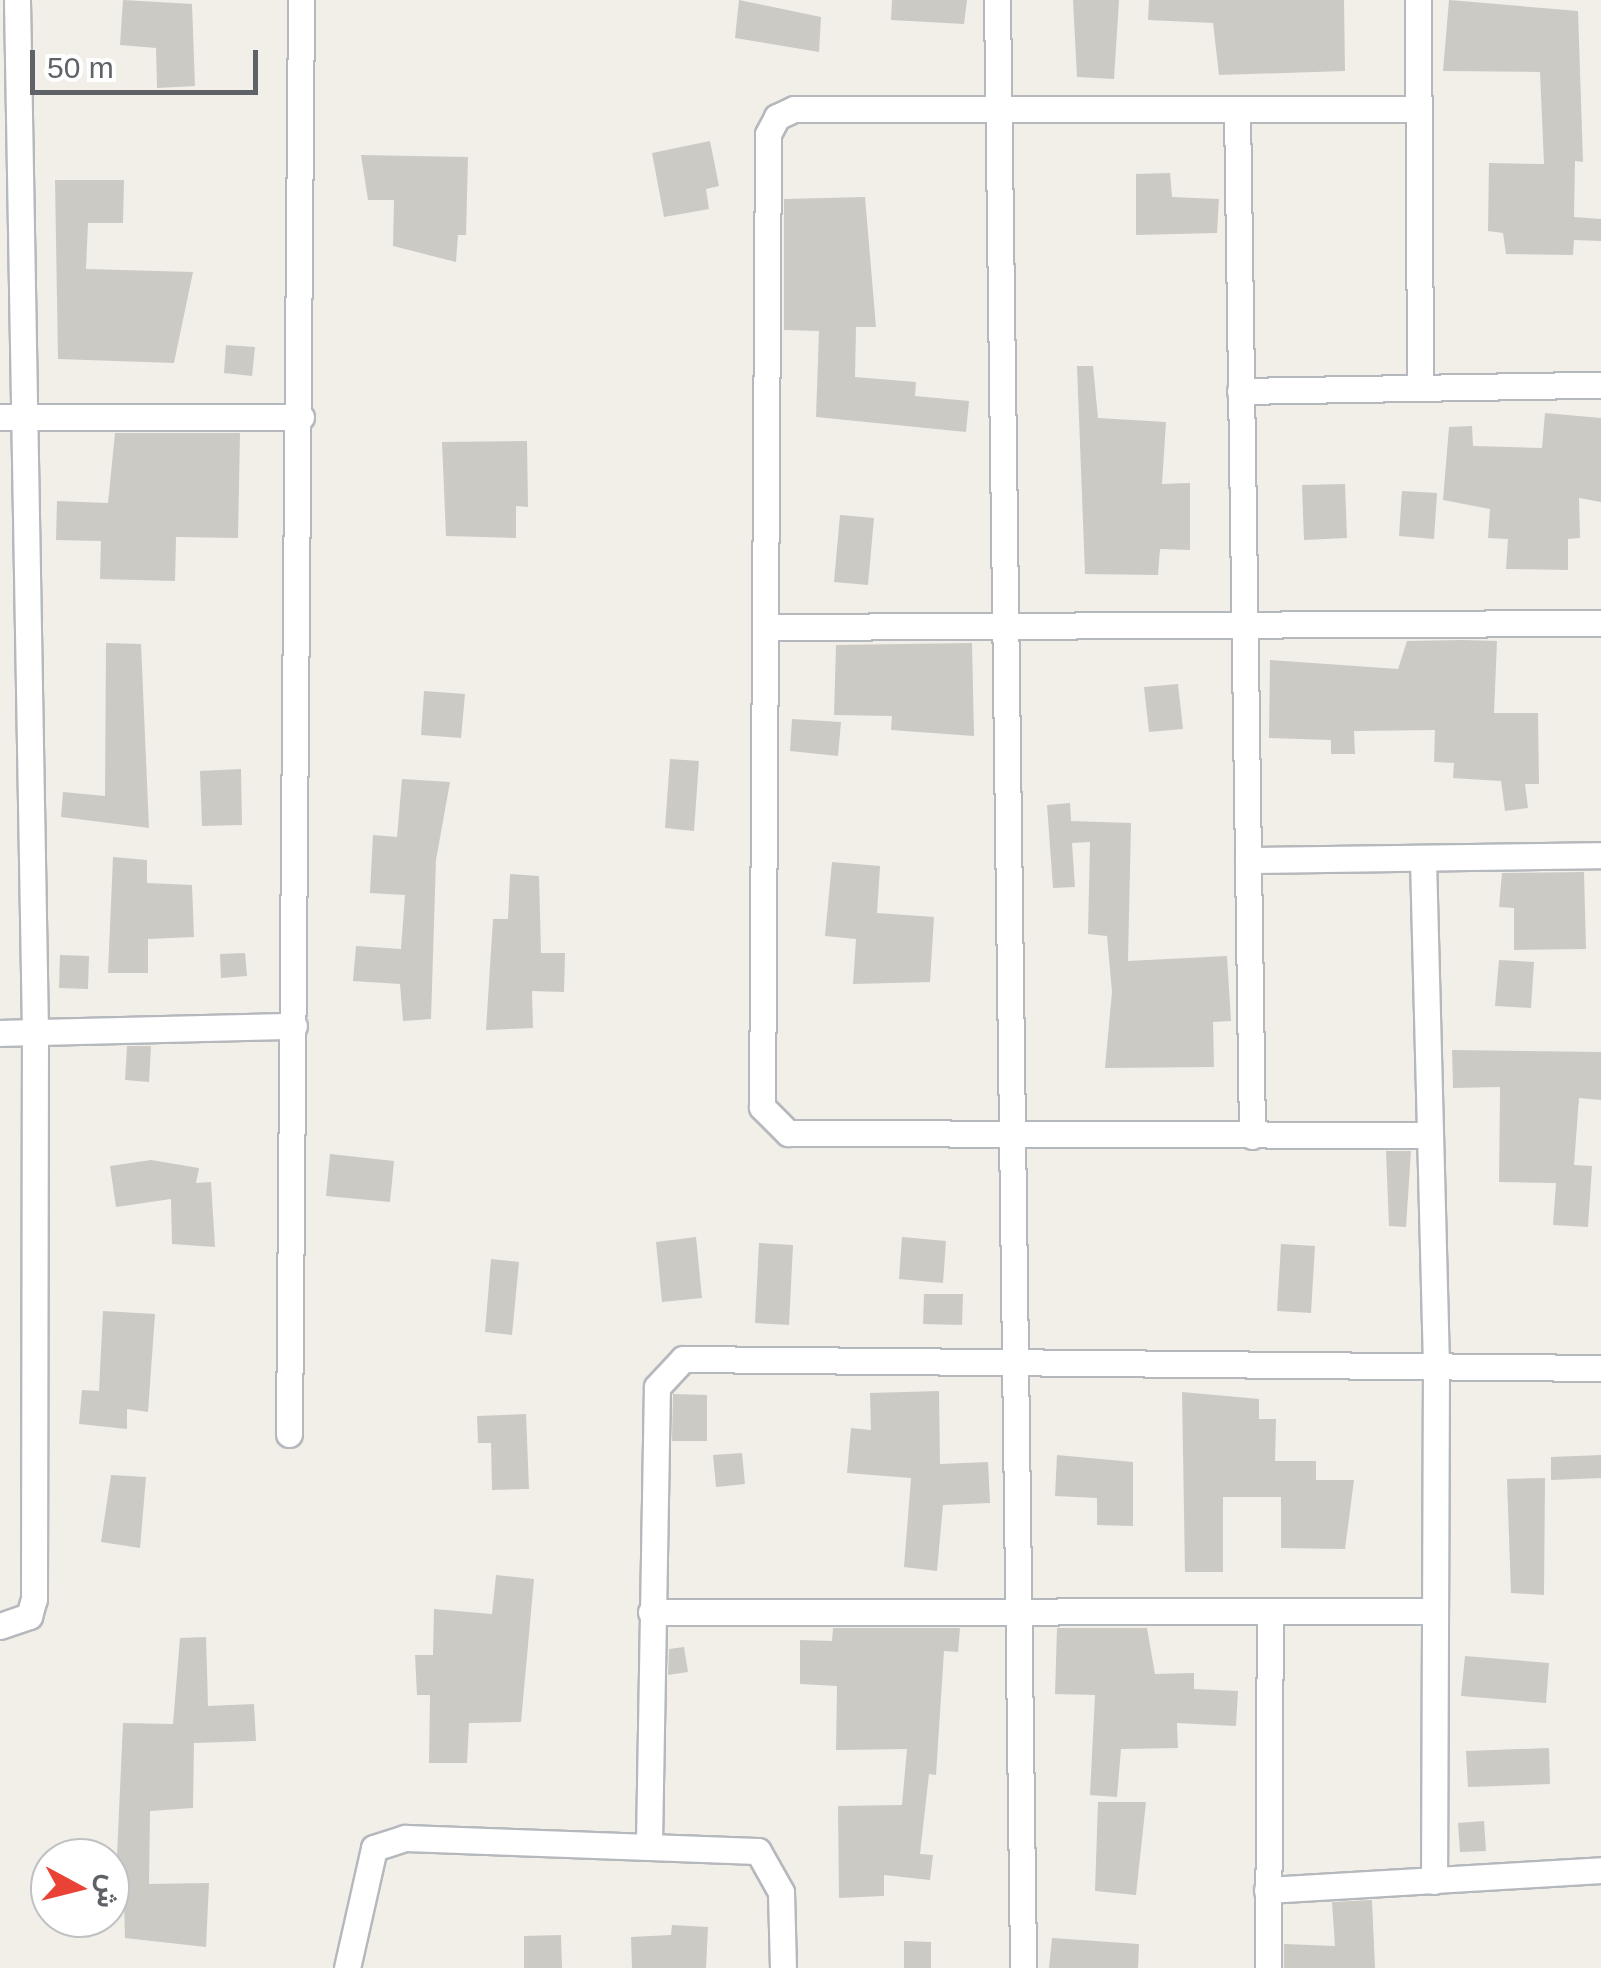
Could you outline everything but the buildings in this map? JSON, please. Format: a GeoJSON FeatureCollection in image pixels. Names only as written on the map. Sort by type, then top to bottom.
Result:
{"type":"FeatureCollection","features":[{"type":"Feature","properties":{"kind":"street"},"geometry":{"type":"LineString","coordinates":[[0,1626],[29,1616],[34,1598],[35,1032],[10,416],[17,0]]}},
{"type":"Feature","properties":{"kind":"street"},"geometry":{"type":"LineString","coordinates":[[288,1434],[301,417],[301,0]]}},
{"type":"Feature","properties":{"kind":"street"},"geometry":{"type":"LineString","coordinates":[[997,0],[1001,627],[1023,1968]]}},
{"type":"Feature","properties":{"kind":"street"},"geometry":{"type":"LineString","coordinates":[[1418,0],[1420,388]]}},
{"type":"Feature","properties":{"kind":"street"},"geometry":{"type":"LineString","coordinates":[[1418,109],[794,110],[768,134],[770,627],[762,1107],[788,1133],[1430,1135]]}},
{"type":"Feature","properties":{"kind":"street"},"geometry":{"type":"LineString","coordinates":[[1237,110],[1252,1136]]}},
{"type":"Feature","properties":{"kind":"street"},"geometry":{"type":"LineString","coordinates":[[1240,391],[1601,384]]}},
{"type":"Feature","properties":{"kind":"street"},"geometry":{"type":"LineString","coordinates":[[10,416],[301,417]]}},
{"type":"Feature","properties":{"kind":"street"},"geometry":{"type":"LineString","coordinates":[[770,627],[1601,624]]}},
{"type":"Feature","properties":{"kind":"street"},"geometry":{"type":"LineString","coordinates":[[1248,860],[1601,855]]}},
{"type":"Feature","properties":{"kind":"street"},"geometry":{"type":"LineString","coordinates":[[1422,859],[1436,1367],[1434,1880]]}},
{"type":"Feature","properties":{"kind":"street"},"geometry":{"type":"LineString","coordinates":[[0,1032],[294,1026]]}},
{"type":"Feature","properties":{"kind":"street"},"geometry":{"type":"LineString","coordinates":[[649,1843],[657,1387],[665,1370],[684,1360],[1015,1369],[1601,1368]]}},
{"type":"Feature","properties":{"kind":"street"},"geometry":{"type":"LineString","coordinates":[[652,1612],[1018,1611],[1270,1616],[1435,1611]]}},
{"type":"Feature","properties":{"kind":"street"},"geometry":{"type":"LineString","coordinates":[[1268,1968],[1270,1616]]}},
{"type":"Feature","properties":{"kind":"street"},"geometry":{"type":"LineString","coordinates":[[347,1968],[374,1848],[404,1838],[649,1843],[758,1850],[773,1865],[783,1968]]}},
{"type":"Feature","properties":{"kind":"street"},"geometry":{"type":"LineString","coordinates":[[1267,1890],[1601,1870]]}}]}
